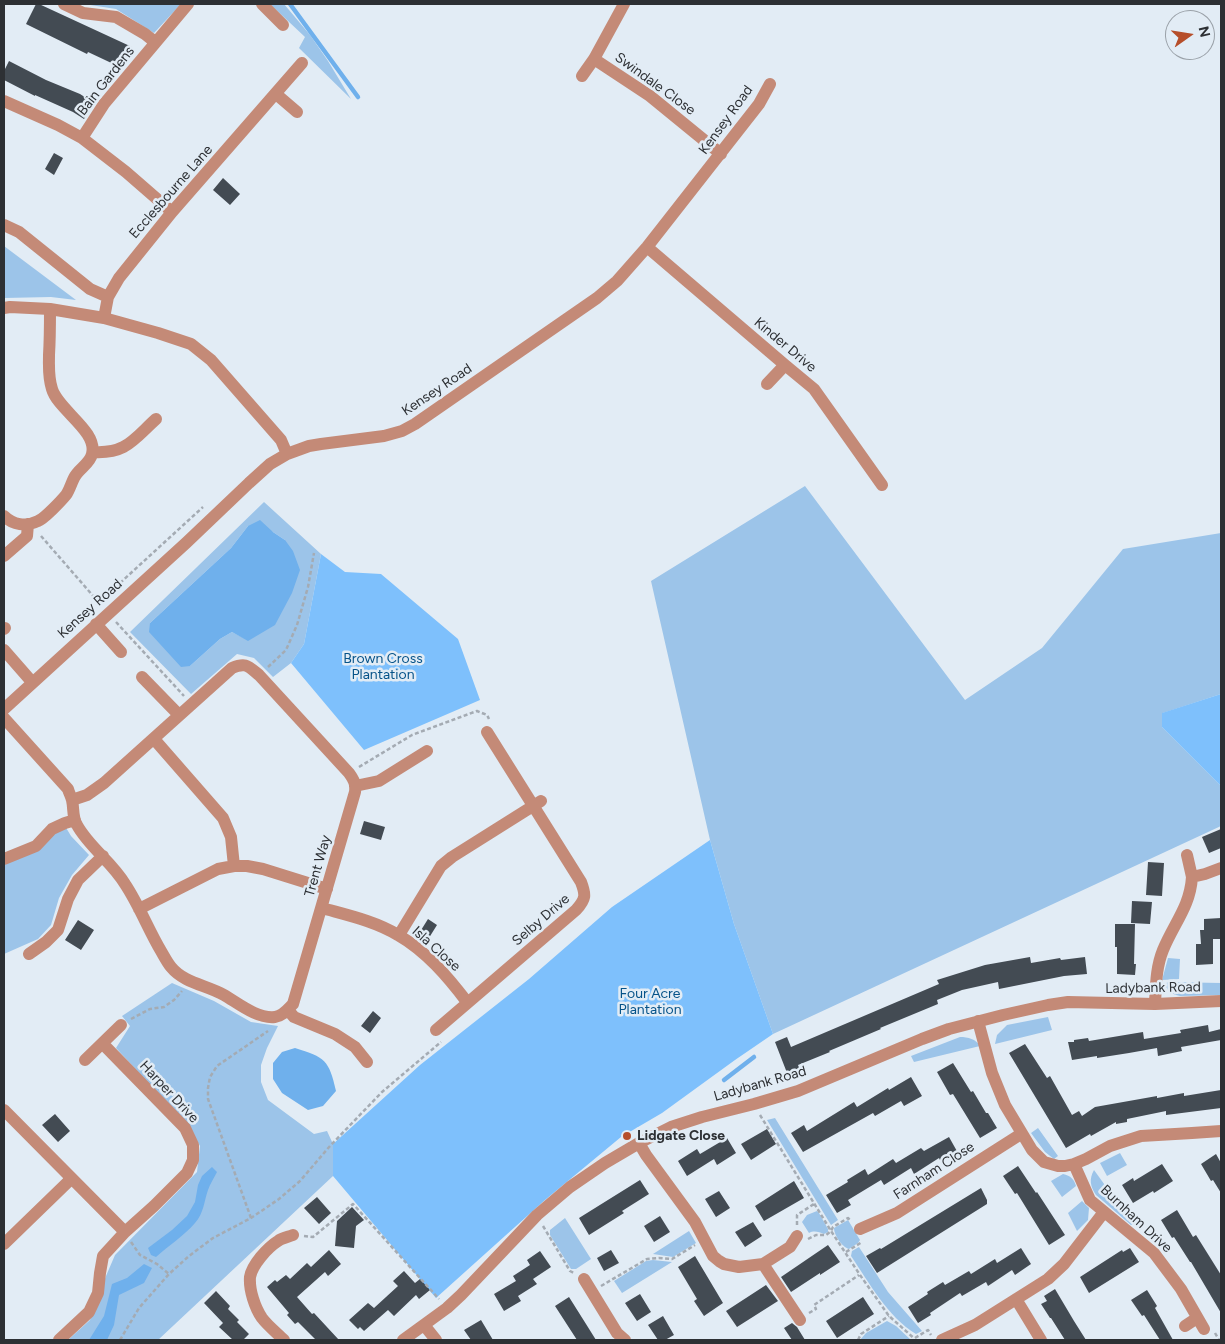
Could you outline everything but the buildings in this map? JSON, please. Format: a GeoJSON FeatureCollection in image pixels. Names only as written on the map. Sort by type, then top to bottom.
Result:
{"type":"FeatureCollection","features":[{"type":"Feature","properties":{"kind":"street","name":"Bain Gardens"},"geometry":{"type":"LineString","coordinates":[[64,4],[84,13],[116,17],[155,42]]}},
{"type":"Feature","properties":{"kind":"street","name":"Bain Gardens"},"geometry":{"type":"LineString","coordinates":[[82,138],[104,104],[188,4]]}},
{"type":"Feature","properties":{"kind":"street"},"geometry":{"type":"LineString","coordinates":[[262,4],[283,25]]}},
{"type":"Feature","properties":{"kind":"street","name":"Swindale Close"},"geometry":{"type":"LineString","coordinates":[[582,76],[594,59],[624,4]]}},
{"type":"Feature","properties":{"kind":"street","name":"Swindale Close"},"geometry":{"type":"LineString","coordinates":[[594,59],[650,96],[721,154]]}},
{"type":"Feature","properties":{"kind":"street","name":"Ecclesbourne Lane"},"geometry":{"type":"LineString","coordinates":[[104,318],[108,297],[119,278],[172,212],[302,63]]}},
{"type":"Feature","properties":{"kind":"street","name":"Kensey Road"},"geometry":{"type":"LineString","coordinates":[[4,709],[270,464],[303,448],[384,436],[402,431],[416,424],[597,298],[617,281],[647,247],[759,104],[770,84]]}},
{"type":"Feature","properties":{"kind":"street"},"geometry":{"type":"LineString","coordinates":[[276,94],[297,112]]}},
{"type":"Feature","properties":{"kind":"street"},"geometry":{"type":"LineString","coordinates":[[4,101],[82,138],[126,172],[172,212]]}},
{"type":"Feature","properties":{"kind":"street"},"geometry":{"type":"LineString","coordinates":[[4,225],[19,232],[90,289],[108,297]]}},
{"type":"Feature","properties":{"kind":"street","name":"Kinder Drive"},"geometry":{"type":"LineString","coordinates":[[647,247],[814,388],[882,485]]}},
{"type":"Feature","properties":{"kind":"street"},"geometry":{"type":"LineString","coordinates":[[4,308],[50,309],[104,318],[192,344],[212,360],[281,440],[288,454]]}},
{"type":"Feature","properties":{"kind":"street"},"geometry":{"type":"LineString","coordinates":[[4,516],[10,522],[19,525],[42,520],[66,495],[76,474],[90,460],[93,452],[86,432],[58,402],[52,390],[49,376],[50,309]]}},
{"type":"Feature","properties":{"kind":"street"},"geometry":{"type":"LineString","coordinates":[[767,384],[785,365]]}},
{"type":"Feature","properties":{"kind":"street"},"geometry":{"type":"LineString","coordinates":[[93,452],[113,452],[124,448],[156,419]]}},
{"type":"Feature","properties":{"kind":"street"},"geometry":{"type":"LineString","coordinates":[[4,556],[27,536],[28,524]]}},
{"type":"Feature","properties":{"kind":"street"},"geometry":{"type":"LineString","coordinates":[[96,624],[121,652]]}},
{"type":"Feature","properties":{"kind":"street"},"geometry":{"type":"LineString","coordinates":[[4,650],[32,682]]}},
{"type":"Feature","properties":{"kind":"street"},"geometry":{"type":"LineString","coordinates":[[72,800],[87,795],[104,783],[198,697],[232,668],[241,664],[248,666],[259,675],[349,773],[356,786],[379,781],[427,751]]}},
{"type":"Feature","properties":{"kind":"street"},"geometry":{"type":"LineString","coordinates":[[142,677],[179,715]]}},
{"type":"Feature","properties":{"kind":"street"},"geometry":{"type":"LineString","coordinates":[[4,718],[68,789],[72,800],[74,820],[87,839],[122,879],[170,966],[187,981],[224,995],[247,1010],[276,1017],[288,1010],[294,1017],[335,1034],[355,1047],[367,1062]]}},
{"type":"Feature","properties":{"kind":"street","name":"Selby Drive"},"geometry":{"type":"LineString","coordinates":[[467,1002],[503,974],[576,910],[583,903],[585,893],[581,882],[537,804],[489,727]]}},
{"type":"Feature","properties":{"kind":"street"},"geometry":{"type":"LineString","coordinates":[[154,739],[223,818],[231,837],[234,866]]}},
{"type":"Feature","properties":{"kind":"street","name":"Trent Way"},"geometry":{"type":"LineString","coordinates":[[288,1010],[293,1004],[356,786]]}},
{"type":"Feature","properties":{"kind":"street"},"geometry":{"type":"LineString","coordinates":[[399,935],[441,866],[452,857],[537,804]]}},
{"type":"Feature","properties":{"kind":"street"},"geometry":{"type":"LineString","coordinates":[[4,859],[36,846],[52,829],[74,820]]}},
{"type":"Feature","properties":{"kind":"street"},"geometry":{"type":"LineString","coordinates":[[1155,1004],[1159,962],[1189,898],[1192,877],[1187,855]]}},
{"type":"Feature","properties":{"kind":"street"},"geometry":{"type":"LineString","coordinates":[[29,954],[46,942],[58,930],[68,899],[78,880],[103,856]]}},
{"type":"Feature","properties":{"kind":"street"},"geometry":{"type":"LineString","coordinates":[[139,909],[218,869],[234,866],[262,869],[327,889]]}},
{"type":"Feature","properties":{"kind":"street"},"geometry":{"type":"LineString","coordinates":[[1192,877],[1221,868]]}},
{"type":"Feature","properties":{"kind":"street","name":"Isla Close"},"geometry":{"type":"LineString","coordinates":[[322,908],[358,918],[399,935],[436,965],[467,1002]]}},
{"type":"Feature","properties":{"kind":"street","name":"Ladybank Road"},"geometry":{"type":"LineString","coordinates":[[403,1340],[447,1308],[537,1215],[570,1187],[638,1142],[686,1122],[798,1091],[922,1039],[978,1021],[1048,1005],[1068,1002],[1155,1004],[1221,1001]]}},
{"type":"Feature","properties":{"kind":"street"},"geometry":{"type":"LineString","coordinates":[[441,1033],[451,1016],[467,1002]]}},
{"type":"Feature","properties":{"kind":"street"},"geometry":{"type":"LineString","coordinates":[[978,1021],[992,1073],[1005,1105],[1021,1134],[1032,1150],[1044,1162],[1058,1166],[1074,1164],[1110,1146],[1141,1136],[1221,1131]]}},
{"type":"Feature","properties":{"kind":"street"},"geometry":{"type":"LineString","coordinates":[[85,1060],[121,1026]]}},
{"type":"Feature","properties":{"kind":"street","name":"Harper Drive"},"geometry":{"type":"LineString","coordinates":[[65,1338],[89,1312],[98,1293],[103,1256],[125,1232],[187,1173],[193,1160],[194,1145],[185,1128],[103,1044]]}},
{"type":"Feature","properties":{"kind":"street"},"geometry":{"type":"LineString","coordinates":[[4,1110],[125,1232]]}},
{"type":"Feature","properties":{"kind":"street","name":"Farnham Close"},"geometry":{"type":"LineString","coordinates":[[860,1229],[897,1213],[1021,1134]]}},
{"type":"Feature","properties":{"kind":"street"},"geometry":{"type":"LineString","coordinates":[[638,1142],[695,1222],[713,1256],[724,1264],[738,1267],[763,1264],[790,1247],[797,1236]]}},
{"type":"Feature","properties":{"kind":"street","name":"Burnham Drive"},"geometry":{"type":"LineString","coordinates":[[1074,1164],[1090,1200],[1154,1253],[1181,1289],[1200,1324],[1184,1326]]}},
{"type":"Feature","properties":{"kind":"street"},"geometry":{"type":"LineString","coordinates":[[4,1244],[71,1179]]}},
{"type":"Feature","properties":{"kind":"street"},"geometry":{"type":"LineString","coordinates":[[942,1340],[975,1325],[1048,1279],[1064,1264],[1104,1212]]}},
{"type":"Feature","properties":{"kind":"street"},"geometry":{"type":"LineString","coordinates":[[284,1340],[263,1319],[257,1309],[250,1285],[250,1276],[262,1255],[278,1240],[293,1235]]}},
{"type":"Feature","properties":{"kind":"street"},"geometry":{"type":"LineString","coordinates":[[763,1264],[799,1319]]}},
{"type":"Feature","properties":{"kind":"street"},"geometry":{"type":"LineString","coordinates":[[584,1280],[617,1333],[625,1340]]}},
{"type":"Feature","properties":{"kind":"street"},"geometry":{"type":"LineString","coordinates":[[1016,1299],[1041,1340]]}},
{"type":"Feature","properties":{"kind":"street"},"geometry":{"type":"LineString","coordinates":[[424,1325],[436,1340]]}},
{"type":"Feature","properties":{"kind":"path"},"geometry":{"type":"LineString","coordinates":[[259,675],[286,650],[297,625],[308,587],[314,553]]}},
{"type":"Feature","properties":{"kind":"path"},"geometry":{"type":"LineString","coordinates":[[349,773],[412,735],[477,711],[487,715],[489,727]]}},
{"type":"Feature","properties":{"kind":"path"},"geometry":{"type":"LineString","coordinates":[[121,1026],[138,1014],[150,1009],[164,1007],[174,1000],[187,981]]}},
{"type":"Feature","properties":{"kind":"path"},"geometry":{"type":"LineString","coordinates":[[251,1218],[208,1099],[208,1088],[210,1077],[217,1066],[276,1026],[276,1017]]}},
{"type":"Feature","properties":{"kind":"path"},"geometry":{"type":"LineString","coordinates":[[120,1340],[139,1308],[169,1274],[213,1238],[251,1218],[279,1199],[300,1181],[330,1146],[441,1033]]}},
{"type":"Feature","properties":{"kind":"path"},"geometry":{"type":"LineString","coordinates":[[754,1104],[831,1231],[889,1316],[916,1339],[928,1330],[935,1340]]}},
{"type":"Feature","properties":{"kind":"path"},"geometry":{"type":"LineString","coordinates":[[293,1235],[313,1237],[353,1204],[447,1308]]}},
{"type":"Feature","properties":{"kind":"path"},"geometry":{"type":"LineString","coordinates":[[814,1204],[797,1215],[797,1236],[809,1239],[816,1235],[826,1235],[833,1227],[848,1218],[860,1229]]}},
{"type":"Feature","properties":{"kind":"path"},"geometry":{"type":"LineString","coordinates":[[537,1215],[570,1270],[584,1280]]}},
{"type":"Feature","properties":{"kind":"path"},"geometry":{"type":"LineString","coordinates":[[125,1232],[140,1255],[157,1264],[169,1274]]}},
{"type":"Feature","properties":{"kind":"path"},"geometry":{"type":"LineString","coordinates":[[592,1292],[648,1259],[672,1259],[704,1239]]}},
{"type":"Feature","properties":{"kind":"path"},"geometry":{"type":"LineString","coordinates":[[799,1319],[816,1309],[814,1305],[860,1275]]}},
{"type":"Feature","properties":{"kind":"path"},"geometry":{"type":"LineString","coordinates":[[858,1340],[861,1334],[889,1316]]}},
{"type":"Feature","properties":{"kind":"shaded area"},"geometry":{"type":"Polygon","coordinates":[[[84,4],[181,4],[154,33],[116,9],[84,4]]]}},
{"type":"Feature","properties":{"kind":"shaded area"},"geometry":{"type":"Polygon","coordinates":[[[270,4],[284,4],[310,35],[351,99],[299,48],[305,37],[270,4]]]}},
{"type":"Feature","properties":{"kind":"shaded area"},"geometry":{"type":"Polygon","coordinates":[[[4,246],[76,300],[51,297],[4,298],[4,246]]]}},
{"type":"Feature","properties":{"kind":"shaded area"},"geometry":{"type":"Polygon","coordinates":[[[805,486],[965,700],[1042,648],[1123,549],[1221,533],[1221,694],[1163,713],[1162,727],[1221,786],[1221,826],[773,1034],[734,924],[710,840],[651,581],[805,486]]]}},
{"type":"Feature","properties":{"kind":"shaded area"},"geometry":{"type":"Polygon","coordinates":[[[264,502],[321,554],[304,644],[291,663],[273,677],[254,658],[237,654],[191,694],[130,632],[264,502]],[[248,526],[231,548],[150,623],[190,666],[220,639],[232,632],[248,640],[285,540],[273,532],[248,526]]]}},
{"type":"Feature","properties":{"kind":"shaded area"},"geometry":{"type":"Polygon","coordinates":[[[260,520],[285,540],[293,551],[300,570],[292,593],[275,625],[248,641],[232,632],[220,639],[190,666],[181,667],[149,632],[150,623],[231,548],[248,526],[260,520]]]}},
{"type":"Feature","properties":{"kind":"shaded area"},"geometry":{"type":"Polygon","coordinates":[[[65,826],[71,836],[89,855],[72,875],[59,898],[51,925],[38,939],[4,954],[4,862],[65,826]]]}},
{"type":"Feature","properties":{"kind":"shaded area"},"geometry":{"type":"Polygon","coordinates":[[[1168,958],[1180,959],[1179,979],[1162,980],[1168,958]]]}},
{"type":"Feature","properties":{"kind":"shaded area"},"geometry":{"type":"Polygon","coordinates":[[[1168,982],[1221,983],[1221,995],[1180,996],[1169,991],[1165,984],[1168,982]]]}},
{"type":"Feature","properties":{"kind":"shaded area"},"geometry":{"type":"Polygon","coordinates":[[[172,983],[214,1001],[251,1022],[278,1026],[261,1065],[261,1082],[268,1100],[314,1134],[327,1131],[333,1144],[333,1176],[158,1340],[68,1340],[90,1320],[115,1255],[197,1172],[200,1146],[190,1128],[116,1048],[130,1026],[122,1016],[172,983]]]}},
{"type":"Feature","properties":{"kind":"shaded area"},"geometry":{"type":"Polygon","coordinates":[[[1048,1017],[1052,1030],[995,1044],[997,1035],[1007,1025],[1048,1017]]]}},
{"type":"Feature","properties":{"kind":"shaded area"},"geometry":{"type":"Polygon","coordinates":[[[960,1037],[971,1039],[980,1046],[914,1062],[911,1056],[960,1037]]]}},
{"type":"Feature","properties":{"kind":"shaded area"},"geometry":{"type":"Polygon","coordinates":[[[295,1048],[319,1057],[331,1072],[336,1091],[323,1106],[308,1110],[282,1093],[273,1079],[273,1063],[282,1052],[295,1048]]]}},
{"type":"Feature","properties":{"kind":"shaded area"},"geometry":{"type":"Polygon","coordinates":[[[775,1118],[838,1220],[831,1225],[767,1120],[775,1118]]]}},
{"type":"Feature","properties":{"kind":"shaded area"},"geometry":{"type":"Polygon","coordinates":[[[1038,1128],[1058,1156],[1054,1159],[1045,1152],[1031,1133],[1038,1128]]]}},
{"type":"Feature","properties":{"kind":"shaded area"},"geometry":{"type":"Polygon","coordinates":[[[1120,1153],[1127,1165],[1107,1176],[1100,1163],[1120,1153]]]}},
{"type":"Feature","properties":{"kind":"shaded area"},"geometry":{"type":"Polygon","coordinates":[[[212,1167],[217,1172],[198,1219],[191,1228],[156,1257],[151,1255],[148,1248],[187,1216],[195,1202],[198,1185],[202,1176],[212,1167]]]}},
{"type":"Feature","properties":{"kind":"shaded area"},"geometry":{"type":"Polygon","coordinates":[[[1094,1170],[1133,1224],[1131,1225],[1096,1195],[1092,1189],[1091,1182],[1094,1170]]]}},
{"type":"Feature","properties":{"kind":"shaded area"},"geometry":{"type":"Polygon","coordinates":[[[1063,1174],[1072,1178],[1076,1186],[1062,1197],[1051,1181],[1063,1174]]]}},
{"type":"Feature","properties":{"kind":"shaded area"},"geometry":{"type":"Polygon","coordinates":[[[1082,1201],[1089,1208],[1088,1220],[1077,1231],[1068,1213],[1082,1201]]]}},
{"type":"Feature","properties":{"kind":"shaded area"},"geometry":{"type":"Polygon","coordinates":[[[817,1211],[828,1229],[828,1232],[824,1234],[815,1231],[809,1233],[802,1222],[807,1215],[817,1211]]]}},
{"type":"Feature","properties":{"kind":"shaded area"},"geometry":{"type":"Polygon","coordinates":[[[565,1218],[591,1259],[576,1269],[571,1269],[550,1235],[550,1230],[565,1218]]]}},
{"type":"Feature","properties":{"kind":"shaded area"},"geometry":{"type":"Polygon","coordinates":[[[848,1220],[860,1240],[849,1249],[839,1240],[834,1228],[848,1220]]]}},
{"type":"Feature","properties":{"kind":"shaded area"},"geometry":{"type":"Polygon","coordinates":[[[689,1231],[696,1243],[673,1257],[653,1254],[689,1231]]]}},
{"type":"Feature","properties":{"kind":"shaded area"},"geometry":{"type":"Polygon","coordinates":[[[859,1247],[888,1292],[922,1331],[916,1334],[906,1327],[880,1299],[851,1256],[852,1251],[859,1247]]]}},
{"type":"Feature","properties":{"kind":"shaded area"},"geometry":{"type":"Polygon","coordinates":[[[646,1261],[672,1262],[622,1293],[614,1281],[646,1261]]]}},
{"type":"Feature","properties":{"kind":"shaded area"},"geometry":{"type":"Polygon","coordinates":[[[144,1264],[152,1268],[144,1283],[119,1295],[114,1325],[107,1340],[89,1340],[104,1316],[112,1284],[127,1278],[144,1264]]]}},
{"type":"Feature","properties":{"kind":"shaded area"},"geometry":{"type":"Polygon","coordinates":[[[887,1321],[896,1326],[911,1340],[860,1340],[866,1333],[887,1321]]]}},
{"type":"Feature","properties":{"kind":"green space","name":"Brown Cross Plantation"},"geometry":{"type":"Polygon","coordinates":[[[321,554],[345,572],[381,574],[458,639],[480,700],[364,750],[291,663],[304,644],[321,554]]]}},
{"type":"Feature","properties":{"kind":"green space"},"geometry":{"type":"Polygon","coordinates":[[[1221,694],[1221,786],[1162,727],[1162,713],[1221,694]]]}},
{"type":"Feature","properties":{"kind":"green space","name":"Four Acre Plantation"},"geometry":{"type":"Polygon","coordinates":[[[710,840],[734,924],[773,1034],[662,1113],[621,1137],[545,1200],[436,1298],[333,1176],[333,1144],[420,1065],[529,979],[612,907],[710,840]]]}},
{"type":"Feature","properties":{"kind":"waterway"},"geometry":{"type":"LineString","coordinates":[[290,4],[358,97]]}},
{"type":"Feature","properties":{"kind":"waterway"},"geometry":{"type":"LineString","coordinates":[[724,1080],[754,1057]]}},
{"type":"Feature","properties":{"kind":"place","name":"Lidgate Close"},"geometry":{"type":"Point","coordinates":[627,1136]}}]}
